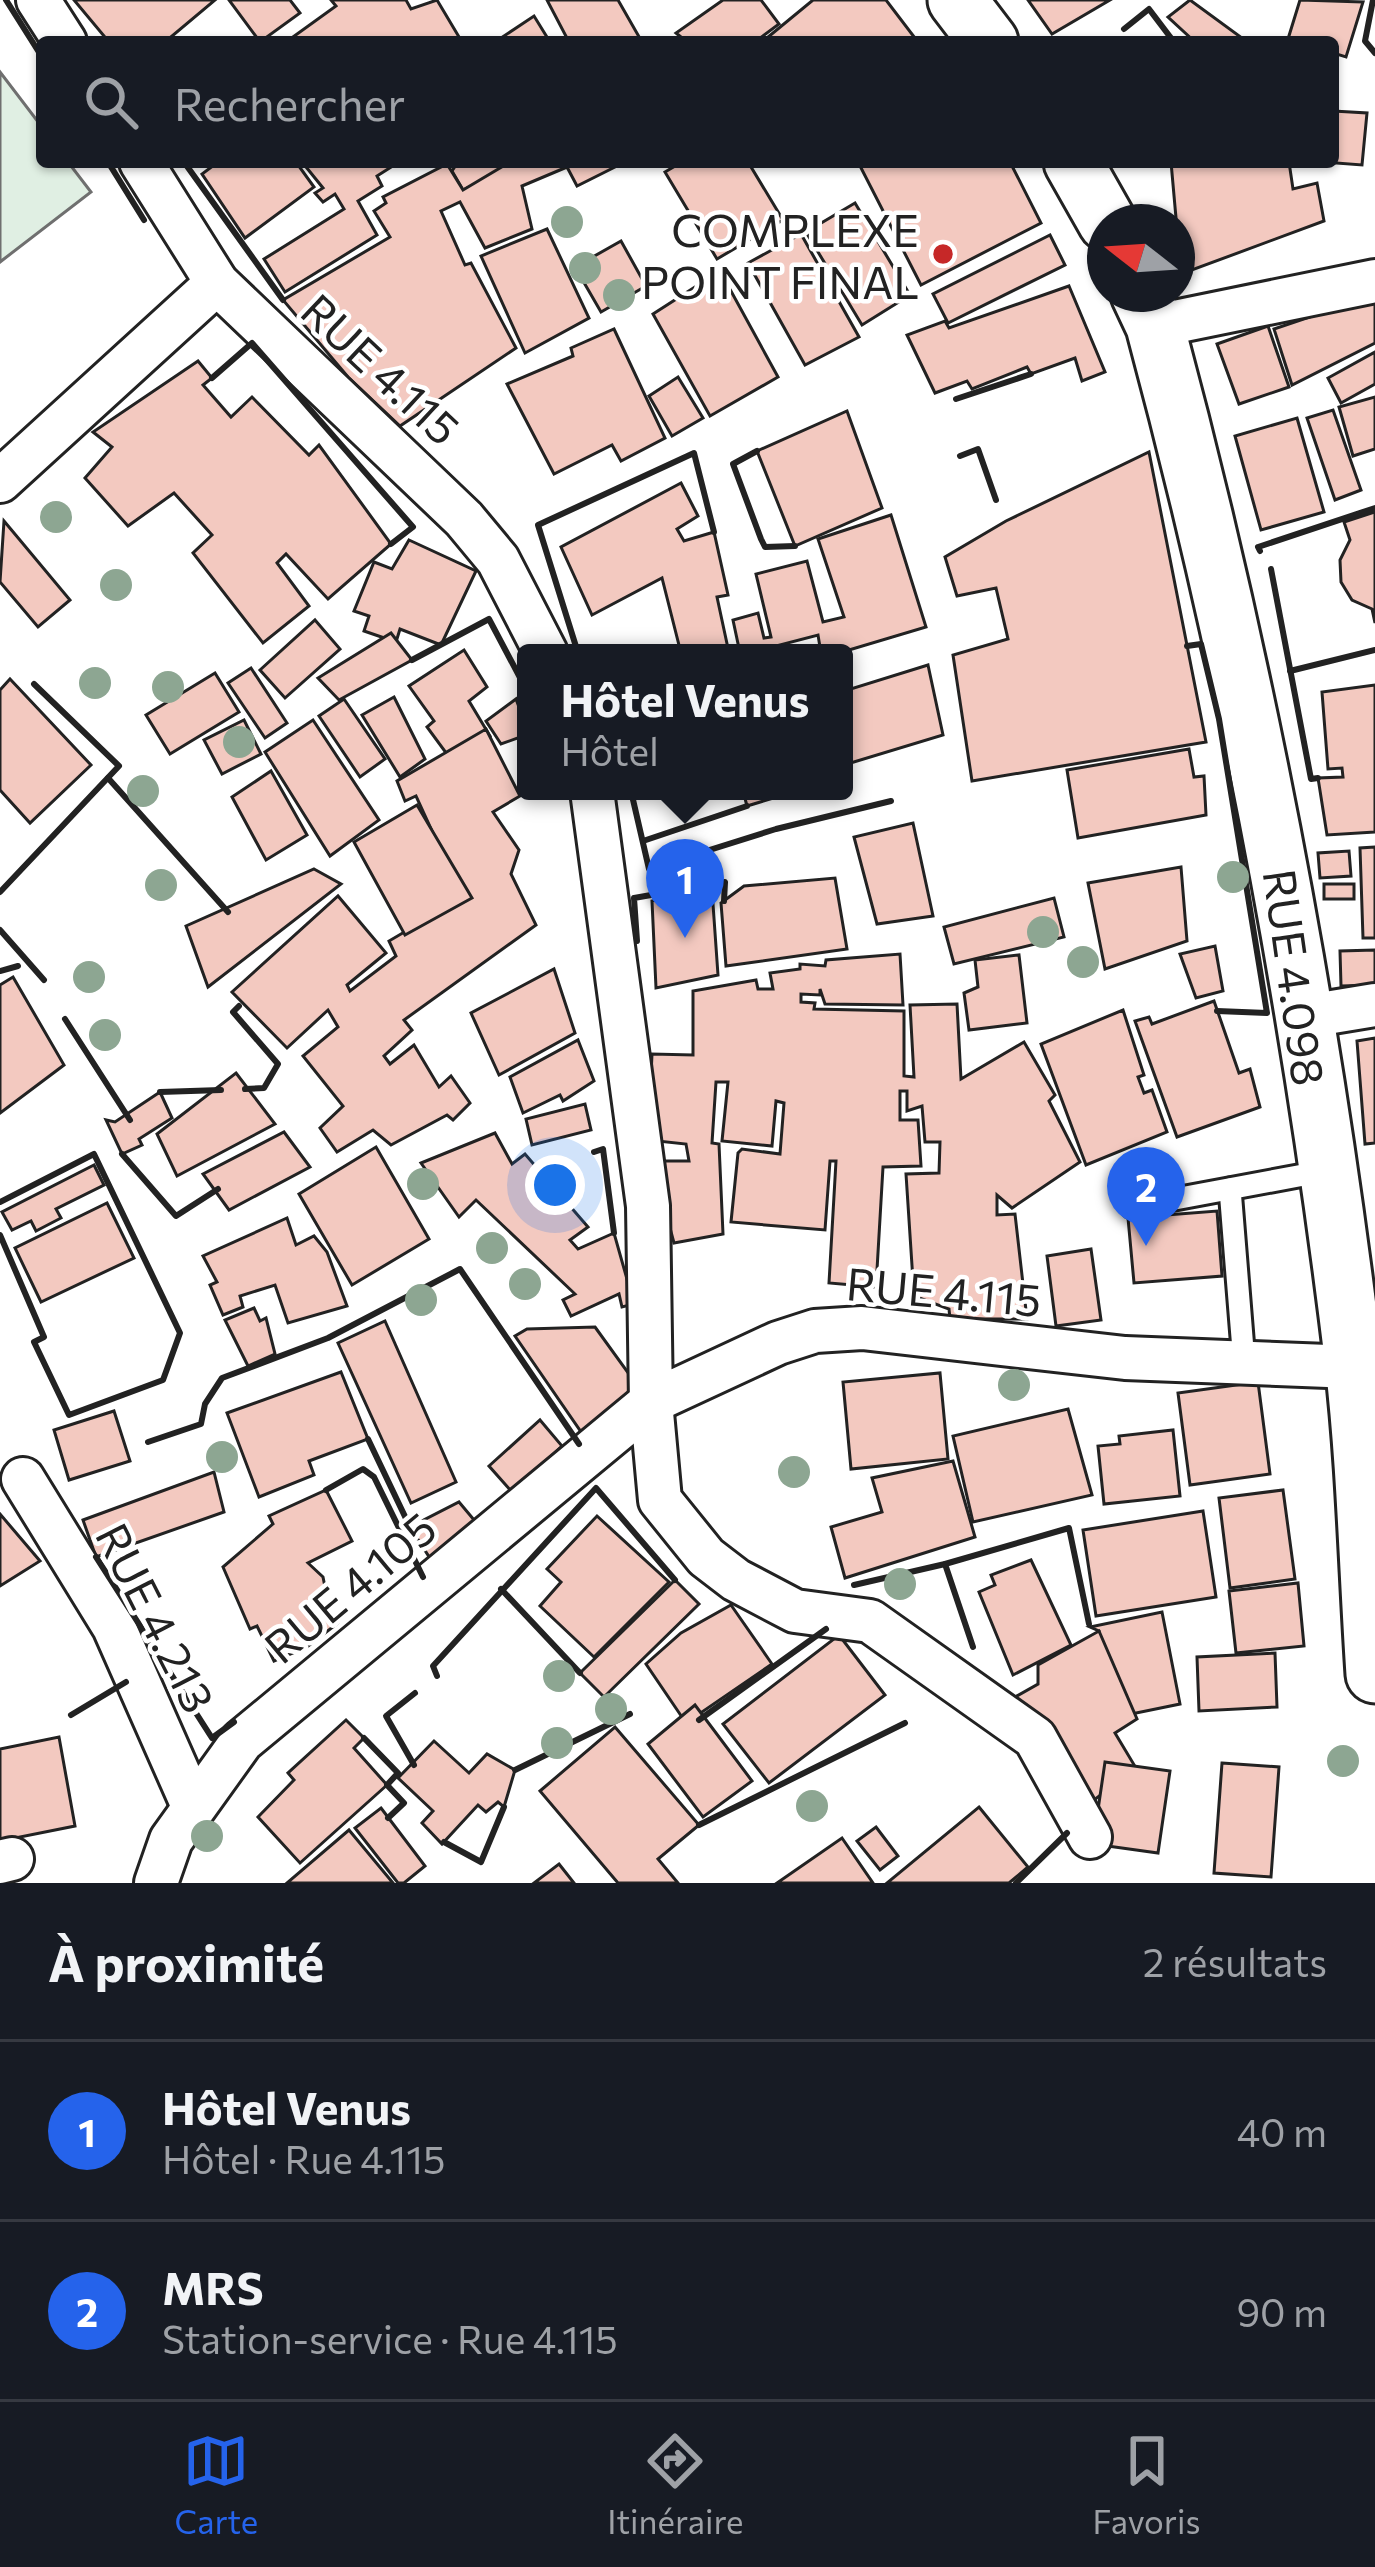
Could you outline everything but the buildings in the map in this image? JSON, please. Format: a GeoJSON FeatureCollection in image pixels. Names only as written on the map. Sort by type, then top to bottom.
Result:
{"type":"FeatureCollection","features":[{"type":"Feature","properties":{"kind":"main road"},"geometry":{"type":"LineString","coordinates":[[957,0],[984,36]]}},
{"type":"Feature","properties":{"kind":"main road"},"geometry":{"type":"LineString","coordinates":[[1076,168],[1097,204]]}},
{"type":"Feature","properties":{"kind":"main road","name":"RUE 4.098"},"geometry":{"type":"LineString","coordinates":[[1149,312],[1217,557],[1278,853],[1354,1366],[1375,1674]]}},
{"type":"Feature","properties":{"kind":"street"},"geometry":{"type":"LineString","coordinates":[[38,0],[61,36]]}},
{"type":"Feature","properties":{"kind":"street","name":"RUE 4.115"},"geometry":{"type":"LineString","coordinates":[[145,168],[218,283],[464,519],[498,560],[541,644]]}},
{"type":"Feature","properties":{"kind":"street"},"geometry":{"type":"LineString","coordinates":[[1195,304],[1375,281]]}},
{"type":"Feature","properties":{"kind":"street"},"geometry":{"type":"LineString","coordinates":[[0,481],[218,283]]}},
{"type":"Feature","properties":{"kind":"street"},"geometry":{"type":"LineString","coordinates":[[593,800],[648,1206],[650,1402],[660,1500],[706,1557],[736,1580],[795,1611],[870,1621],[1035,1738],[1090,1837]]}},
{"type":"Feature","properties":{"kind":"street"},"geometry":{"type":"LineString","coordinates":[[1302,1016],[1375,1005]]}},
{"type":"Feature","properties":{"kind":"street","name":"RUE 4.115"},"geometry":{"type":"LineString","coordinates":[[650,1402],[815,1331],[862,1328],[1125,1358],[1354,1366]]}},
{"type":"Feature","properties":{"kind":"street","name":"RUE 4.105"},"geometry":{"type":"LineString","coordinates":[[156,1883],[171,1840],[242,1741],[650,1402]]}},
{"type":"Feature","properties":{"kind":"street","name":"RUE 4.213"},"geometry":{"type":"LineString","coordinates":[[23,1479],[113,1628],[193,1806]]}},
{"type":"Feature","properties":{"kind":"lane"},"geometry":{"type":"LineString","coordinates":[[1132,1207],[1325,1171]]}},
{"type":"Feature","properties":{"kind":"lane"},"geometry":{"type":"LineString","coordinates":[[1230,1189],[1244,1362]]}},
{"type":"Feature","properties":{"kind":"green space"},"geometry":{"type":"Polygon","coordinates":[[[0,72],[36,119],[36,168],[73,168],[91,192],[0,262],[0,72]]]}},
{"type":"Feature","properties":{"kind":"wall"},"geometry":{"type":"LineString","coordinates":[[6,0],[36,48]]}},
{"type":"Feature","properties":{"kind":"wall"},"geometry":{"type":"LineString","coordinates":[[1373,0],[1365,41],[1375,53]]}},
{"type":"Feature","properties":{"kind":"wall"},"geometry":{"type":"LineString","coordinates":[[1124,29],[1149,9],[1169,36]]}},
{"type":"Feature","properties":{"kind":"wall"},"geometry":{"type":"LineString","coordinates":[[112,168],[144,220]]}},
{"type":"Feature","properties":{"kind":"wall"},"geometry":{"type":"LineString","coordinates":[[188,168],[283,300]]}},
{"type":"Feature","properties":{"kind":"wall"},"geometry":{"type":"LineString","coordinates":[[212,378],[252,343],[413,527],[391,544]]}},
{"type":"Feature","properties":{"kind":"wall"},"geometry":{"type":"LineString","coordinates":[[956,399],[1031,374]]}},
{"type":"Feature","properties":{"kind":"wall"},"geometry":{"type":"LineString","coordinates":[[960,456],[978,449],[996,500]]}},
{"type":"Feature","properties":{"kind":"wall"},"geometry":{"type":"LineString","coordinates":[[757,451],[733,464],[761,539],[765,547],[795,546]]}},
{"type":"Feature","properties":{"kind":"wall"},"geometry":{"type":"LineString","coordinates":[[575,644],[538,525],[694,453],[714,532]]}},
{"type":"Feature","properties":{"kind":"wall"},"geometry":{"type":"LineString","coordinates":[[1260,551],[1258,547],[1375,508]]}},
{"type":"Feature","properties":{"kind":"wall"},"geometry":{"type":"LineString","coordinates":[[1271,569],[1311,779],[1318,778]]}},
{"type":"Feature","properties":{"kind":"wall"},"geometry":{"type":"LineString","coordinates":[[412,660],[489,619],[517,672]]}},
{"type":"Feature","properties":{"kind":"wall"},"geometry":{"type":"LineString","coordinates":[[1187,646],[1201,644],[1219,719],[1267,1013],[1217,1011]]}},
{"type":"Feature","properties":{"kind":"wall"},"geometry":{"type":"LineString","coordinates":[[1290,671],[1375,650]]}},
{"type":"Feature","properties":{"kind":"wall"},"geometry":{"type":"LineString","coordinates":[[0,892],[119,766],[34,684]]}},
{"type":"Feature","properties":{"kind":"wall"},"geometry":{"type":"LineString","coordinates":[[108,778],[228,912]]}},
{"type":"Feature","properties":{"kind":"wall"},"geometry":{"type":"LineString","coordinates":[[633,800],[649,869],[776,829],[891,801]]}},
{"type":"Feature","properties":{"kind":"wall"},"geometry":{"type":"LineString","coordinates":[[643,841],[747,806]]}},
{"type":"Feature","properties":{"kind":"wall"},"geometry":{"type":"LineString","coordinates":[[637,941],[634,898],[725,882],[724,901]]}},
{"type":"Feature","properties":{"kind":"wall"},"geometry":{"type":"LineString","coordinates":[[0,930],[44,980]]}},
{"type":"Feature","properties":{"kind":"wall"},"geometry":{"type":"LineString","coordinates":[[0,971],[18,966]]}},
{"type":"Feature","properties":{"kind":"wall"},"geometry":{"type":"LineString","coordinates":[[239,1006],[233,1012],[278,1064],[264,1088],[245,1089]]}},
{"type":"Feature","properties":{"kind":"wall"},"geometry":{"type":"LineString","coordinates":[[65,1019],[130,1120]]}},
{"type":"Feature","properties":{"kind":"wall"},"geometry":{"type":"LineString","coordinates":[[160,1092],[221,1090]]}},
{"type":"Feature","properties":{"kind":"wall"},"geometry":{"type":"LineString","coordinates":[[594,1152],[603,1149],[614,1233]]}},
{"type":"Feature","properties":{"kind":"wall"},"geometry":{"type":"LineString","coordinates":[[0,1202],[94,1154],[180,1333],[163,1380],[69,1415],[34,1342],[44,1337],[0,1235]]}},
{"type":"Feature","properties":{"kind":"wall"},"geometry":{"type":"LineString","coordinates":[[122,1154],[176,1216],[218,1189]]}},
{"type":"Feature","properties":{"kind":"wall"},"geometry":{"type":"LineString","coordinates":[[148,1442],[201,1424],[205,1404],[222,1378],[328,1338],[460,1269],[579,1444]]}},
{"type":"Feature","properties":{"kind":"wall"},"geometry":{"type":"LineString","coordinates":[[368,1439],[410,1527]]}},
{"type":"Feature","properties":{"kind":"wall"},"geometry":{"type":"LineString","coordinates":[[326,1490],[363,1469],[374,1477],[423,1577]]}},
{"type":"Feature","properties":{"kind":"wall"},"geometry":{"type":"LineString","coordinates":[[437,1676],[433,1666],[596,1488],[675,1580]]}},
{"type":"Feature","properties":{"kind":"wall"},"geometry":{"type":"LineString","coordinates":[[973,1647],[945,1564],[1069,1528],[1089,1624]]}},
{"type":"Feature","properties":{"kind":"wall"},"geometry":{"type":"LineString","coordinates":[[96,1557],[212,1738],[234,1722]]}},
{"type":"Feature","properties":{"kind":"wall"},"geometry":{"type":"LineString","coordinates":[[854,1585],[945,1564]]}},
{"type":"Feature","properties":{"kind":"wall"},"geometry":{"type":"LineString","coordinates":[[501,1589],[580,1673]]}},
{"type":"Feature","properties":{"kind":"wall"},"geometry":{"type":"LineString","coordinates":[[699,1720],[826,1629]]}},
{"type":"Feature","properties":{"kind":"wall"},"geometry":{"type":"LineString","coordinates":[[71,1715],[126,1682]]}},
{"type":"Feature","properties":{"kind":"wall"},"geometry":{"type":"LineString","coordinates":[[414,1765],[386,1716],[415,1693]]}},
{"type":"Feature","properties":{"kind":"wall"},"geometry":{"type":"LineString","coordinates":[[515,1770],[630,1714]]}},
{"type":"Feature","properties":{"kind":"wall"},"geometry":{"type":"LineString","coordinates":[[699,1825],[905,1723]]}},
{"type":"Feature","properties":{"kind":"wall"},"geometry":{"type":"LineString","coordinates":[[364,1738],[398,1773],[387,1785],[404,1803],[388,1818]]}},
{"type":"Feature","properties":{"kind":"wall"},"geometry":{"type":"LineString","coordinates":[[444,1842],[481,1862],[504,1807]]}},
{"type":"Feature","properties":{"kind":"wall"},"geometry":{"type":"LineString","coordinates":[[1016,1883],[1067,1833]]}},
{"type":"Feature","properties":{"kind":"place","name":"COMPLEXE POINT FINAL"},"geometry":{"type":"Point","coordinates":[943,254]}},
{"type":"Feature","properties":{"kind":"place","name":"Hôtel Venus"},"geometry":{"type":"Point","coordinates":[685,938]}},
{"type":"Feature","properties":{"kind":"place","name":"MRS"},"geometry":{"type":"Point","coordinates":[1146,1246]}}]}
